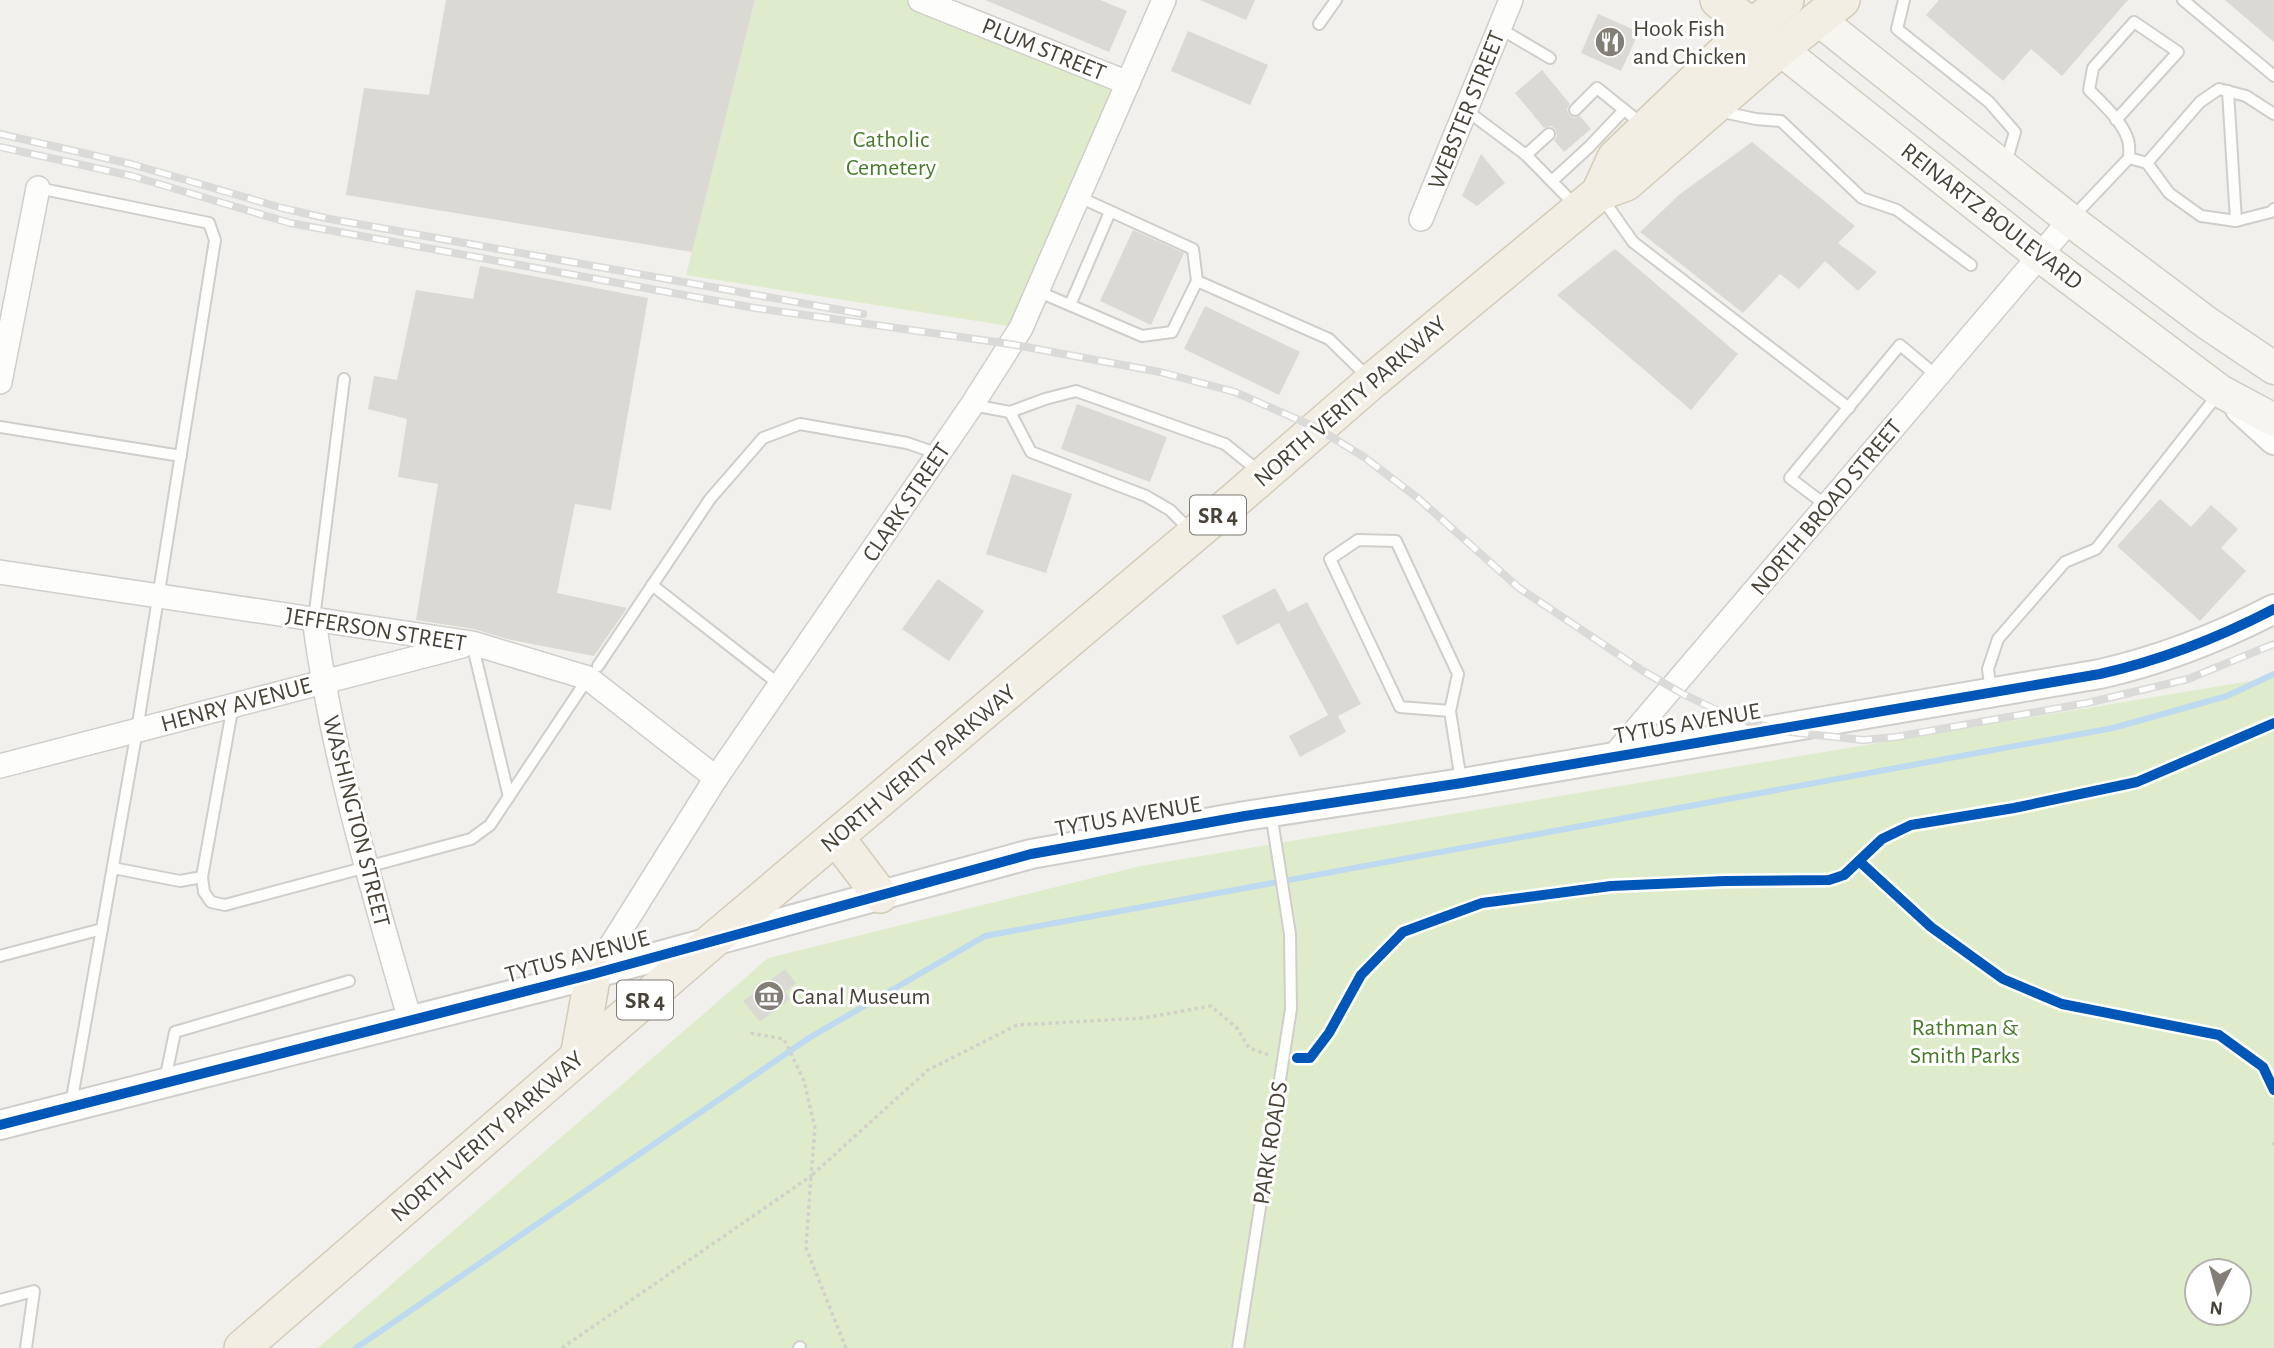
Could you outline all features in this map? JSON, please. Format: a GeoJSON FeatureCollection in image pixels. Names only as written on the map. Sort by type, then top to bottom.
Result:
{"type":"FeatureCollection","features":[{"type":"Feature","properties":{"kind":"main road","name":"REINARTZ BOULEVARD"},"geometry":{"type":"LineString","coordinates":[[1718,0],[2039,255],[2220,391],[2274,420]]}},
{"type":"Feature","properties":{"kind":"main road","name":"NORTH VERITY PARKWAY"},"geometry":{"type":"LineString","coordinates":[[1589,201],[1635,119],[1786,0]]}},
{"type":"Feature","properties":{"kind":"main road","name":"REINARTZ BOULEVARD"},"geometry":{"type":"LineString","coordinates":[[1818,6],[2005,169],[2207,323],[2274,368]]}},
{"type":"Feature","properties":{"kind":"main road","name":"SR 4"},"geometry":{"type":"LineString","coordinates":[[1780,49],[1818,6]]}},
{"type":"Feature","properties":{"kind":"main road","name":"NORTH VERITY PARKWAY"},"geometry":{"type":"LineString","coordinates":[[242,1348],[711,942],[1372,381],[1589,201],[1626,183],[1780,49]]}},
{"type":"Feature","properties":{"kind":"main road"},"geometry":{"type":"LineString","coordinates":[[836,836],[880,895]]}},
{"type":"Feature","properties":{"kind":"main road"},"geometry":{"type":"LineString","coordinates":[[578,1057],[593,974]]}},
{"type":"Feature","properties":{"kind":"street","name":"PLUM STREET"},"geometry":{"type":"LineString","coordinates":[[920,0],[1128,83]]}},
{"type":"Feature","properties":{"kind":"street","name":"CLARK STREET"},"geometry":{"type":"LineString","coordinates":[[593,974],[716,778],[939,454],[1021,328],[1164,0]]}},
{"type":"Feature","properties":{"kind":"street","name":"WEBSTER STREET"},"geometry":{"type":"LineString","coordinates":[[1421,219],[1511,0]]}},
{"type":"Feature","properties":{"kind":"street"},"geometry":{"type":"LineString","coordinates":[[1,373],[38,188]]}},
{"type":"Feature","properties":{"kind":"street","name":"NORTH BROAD STREET"},"geometry":{"type":"LineString","coordinates":[[1612,758],[2070,220]]}},
{"type":"Feature","properties":{"kind":"street"},"geometry":{"type":"LineString","coordinates":[[2220,391],[2274,440]]}},
{"type":"Feature","properties":{"kind":"street","name":"JEFFERSON STREET"},"geometry":{"type":"LineString","coordinates":[[0,572],[472,643],[593,672],[716,778]]}},
{"type":"Feature","properties":{"kind":"street","name":"TYTUS AVENUE"},"geometry":{"type":"LineString","coordinates":[[0,1125],[593,974],[1031,854],[2100,674],[2142,664],[2206,642],[2274,609]]}},
{"type":"Feature","properties":{"kind":"street","name":"WASHINGTON STREET"},"geometry":{"type":"LineString","coordinates":[[314,619],[322,682],[365,866],[410,1020]]}},
{"type":"Feature","properties":{"kind":"street","name":"HENRY AVENUE"},"geometry":{"type":"LineString","coordinates":[[0,766],[472,643]]}},
{"type":"Feature","properties":{"kind":"lane"},"geometry":{"type":"LineString","coordinates":[[1319,24],[1336,0]]}},
{"type":"Feature","properties":{"kind":"lane"},"geometry":{"type":"LineString","coordinates":[[1904,0],[1897,29],[1989,102],[2015,132],[2005,169]]}},
{"type":"Feature","properties":{"kind":"lane"},"geometry":{"type":"LineString","coordinates":[[2183,0],[2274,76]]}},
{"type":"Feature","properties":{"kind":"lane"},"geometry":{"type":"LineString","coordinates":[[2070,220],[2129,158],[2128,140],[2111,112],[2089,90],[2093,68],[2134,22],[2178,52],[2116,120]]}},
{"type":"Feature","properties":{"kind":"lane"},"geometry":{"type":"LineString","coordinates":[[1499,28],[1550,58]]}},
{"type":"Feature","properties":{"kind":"lane"},"geometry":{"type":"LineString","coordinates":[[1552,181],[1589,147],[1635,119],[1597,88],[1581,97],[1575,110]]}},
{"type":"Feature","properties":{"kind":"lane"},"geometry":{"type":"LineString","coordinates":[[2147,163],[2200,102],[2220,89],[2246,96],[2274,114]]}},
{"type":"Feature","properties":{"kind":"lane"},"geometry":{"type":"LineString","coordinates":[[2228,92],[2235,221]]}},
{"type":"Feature","properties":{"kind":"lane"},"geometry":{"type":"LineString","coordinates":[[1465,110],[1526,155],[1552,181],[1589,201],[1633,242],[1849,408]]}},
{"type":"Feature","properties":{"kind":"lane"},"geometry":{"type":"LineString","coordinates":[[1710,110],[1756,120],[1780,121],[1862,198],[1898,210],[1971,265]]}},
{"type":"Feature","properties":{"kind":"lane"},"geometry":{"type":"LineString","coordinates":[[1526,155],[1549,134]]}},
{"type":"Feature","properties":{"kind":"lane"},"geometry":{"type":"LineString","coordinates":[[2129,158],[2147,163],[2169,193],[2202,216],[2235,221],[2271,212],[2274,208]]}},
{"type":"Feature","properties":{"kind":"lane"},"geometry":{"type":"LineString","coordinates":[[38,188],[209,223],[215,240],[137,730],[70,1107]]}},
{"type":"Feature","properties":{"kind":"lane"},"geometry":{"type":"LineString","coordinates":[[1037,291],[1142,336],[1172,332],[1197,281],[1194,249],[1079,197]]}},
{"type":"Feature","properties":{"kind":"lane"},"geometry":{"type":"LineString","coordinates":[[1070,305],[1110,212]]}},
{"type":"Feature","properties":{"kind":"lane"},"geometry":{"type":"LineString","coordinates":[[1197,281],[1329,339],[1372,381]]}},
{"type":"Feature","properties":{"kind":"lane"},"geometry":{"type":"LineString","coordinates":[[1828,506],[1790,478],[1900,345],[1937,376]]}},
{"type":"Feature","properties":{"kind":"lane"},"geometry":{"type":"LineString","coordinates":[[314,619],[344,379]]}},
{"type":"Feature","properties":{"kind":"lane"},"geometry":{"type":"LineString","coordinates":[[972,405],[1010,412],[1076,391],[1225,444],[1263,475]]}},
{"type":"Feature","properties":{"kind":"lane"},"geometry":{"type":"LineString","coordinates":[[1991,692],[1988,669],[1998,639],[2065,562],[2096,549],[2220,391]]}},
{"type":"Feature","properties":{"kind":"lane"},"geometry":{"type":"LineString","coordinates":[[1010,412],[1031,452],[1146,496],[1170,510],[1194,534]]}},
{"type":"Feature","properties":{"kind":"lane"},"geometry":{"type":"LineString","coordinates":[[233,705],[202,877],[204,892],[211,902],[225,905],[471,839],[490,825],[710,499],[763,438],[800,424],[907,443],[939,454]]}},
{"type":"Feature","properties":{"kind":"lane"},"geometry":{"type":"LineString","coordinates":[[0,427],[181,456]]}},
{"type":"Feature","properties":{"kind":"lane"},"geometry":{"type":"LineString","coordinates":[[1450,711],[1400,707],[1330,559],[1358,540],[1396,541],[1458,674],[1450,711],[1462,783]]}},
{"type":"Feature","properties":{"kind":"lane"},"geometry":{"type":"LineString","coordinates":[[652,586],[780,685]]}},
{"type":"Feature","properties":{"kind":"lane"},"geometry":{"type":"LineString","coordinates":[[472,643],[509,797]]}},
{"type":"Feature","properties":{"kind":"lane","name":"PARK ROADS"},"geometry":{"type":"LineString","coordinates":[[1238,1348],[1291,1009],[1290,934],[1271,813]]}},
{"type":"Feature","properties":{"kind":"lane"},"geometry":{"type":"LineString","coordinates":[[113,868],[180,881],[202,877]]}},
{"type":"Feature","properties":{"kind":"lane"},"geometry":{"type":"LineString","coordinates":[[0,956],[102,929]]}},
{"type":"Feature","properties":{"kind":"lane"},"geometry":{"type":"LineString","coordinates":[[165,1083],[174,1032],[349,981]]}},
{"type":"Feature","properties":{"kind":"lane"},"geometry":{"type":"LineString","coordinates":[[0,1300],[34,1291],[26,1348]]}},
{"type":"Feature","properties":{"kind":"path"},"geometry":{"type":"LineString","coordinates":[[1297,1058],[1310,1058],[1329,1033],[1361,975],[1403,932],[1482,903],[1611,886],[1829,880],[1844,875],[1882,839],[1911,825],[2014,808],[2137,782],[2274,723]]}},
{"type":"Feature","properties":{"kind":"path"},"geometry":{"type":"LineString","coordinates":[[1859,861],[1931,927],[2003,979],[2062,1004],[2219,1035],[2263,1067],[2274,1090]]}},
{"type":"Feature","properties":{"kind":"path"},"geometry":{"type":"LineString","coordinates":[[562,1348],[811,1176],[928,1070],[1017,1024],[1143,1018],[1212,1006],[1237,1029],[1249,1048],[1271,1056]]}},
{"type":"Feature","properties":{"kind":"path"},"geometry":{"type":"LineString","coordinates":[[750,1033],[784,1039],[804,1082],[815,1128],[806,1248],[846,1348]]}},
{"type":"Feature","properties":{"kind":"path"},"geometry":{"type":"LineString","coordinates":[[2274,1142],[2274,1149]]}},
{"type":"Feature","properties":{"kind":"green space","name":"Catholic Cemetery"},"geometry":{"type":"Polygon","coordinates":[[[755,0],[920,0],[1128,83],[1021,328],[686,275],[755,0]]]}},
{"type":"Feature","properties":{"kind":"green space","name":"Rathman & Smith Parks"},"geometry":{"type":"Polygon","coordinates":[[[2274,677],[2274,1348],[318,1348],[768,958],[1141,866],[2274,677]]]}},
{"type":"Feature","properties":{"kind":"building"},"geometry":{"type":"Polygon","coordinates":[[[446,0],[755,0],[692,252],[346,195],[364,88],[429,95],[446,0]]]}},
{"type":"Feature","properties":{"kind":"building"},"geometry":{"type":"Polygon","coordinates":[[[985,0],[1100,0],[1127,11],[1109,52],[985,0]]]}},
{"type":"Feature","properties":{"kind":"building"},"geometry":{"type":"Polygon","coordinates":[[[1200,0],[1255,0],[1246,20],[1200,0]]]}},
{"type":"Feature","properties":{"kind":"building"},"geometry":{"type":"Polygon","coordinates":[[[1939,0],[2128,0],[2062,76],[2031,49],[2003,81],[1926,15],[1939,0]]]}},
{"type":"Feature","properties":{"kind":"building"},"geometry":{"type":"Polygon","coordinates":[[[2225,0],[2274,0],[2274,42],[2225,0]]]}},
{"type":"Feature","properties":{"kind":"building","name":"Hook Fish and Chicken"},"geometry":{"type":"Polygon","coordinates":[[[1598,14],[1639,32],[1621,71],[1581,53],[1598,14]]]}},
{"type":"Feature","properties":{"kind":"building"},"geometry":{"type":"Polygon","coordinates":[[[1188,31],[1268,65],[1250,105],[1171,71],[1188,31]]]}},
{"type":"Feature","properties":{"kind":"building"},"geometry":{"type":"Polygon","coordinates":[[[1542,70],[1570,104],[1567,109],[1569,115],[1574,118],[1580,116],[1591,129],[1564,152],[1554,140],[1557,136],[1555,129],[1551,126],[1544,128],[1515,93],[1542,70]]]}},
{"type":"Feature","properties":{"kind":"building"},"geometry":{"type":"Polygon","coordinates":[[[1752,142],[1855,226],[1838,243],[1877,272],[1858,291],[1825,261],[1799,289],[1780,274],[1743,313],[1640,232],[1680,194],[1752,142]]]}},
{"type":"Feature","properties":{"kind":"building"},"geometry":{"type":"Polygon","coordinates":[[[1481,154],[1505,183],[1477,206],[1462,196],[1481,154]]]}},
{"type":"Feature","properties":{"kind":"building"},"geometry":{"type":"Polygon","coordinates":[[[1133,230],[1184,253],[1151,325],[1100,301],[1133,230]]]}},
{"type":"Feature","properties":{"kind":"building"},"geometry":{"type":"Polygon","coordinates":[[[1615,249],[1738,354],[1691,410],[1557,295],[1615,249]]]}},
{"type":"Feature","properties":{"kind":"building"},"geometry":{"type":"Polygon","coordinates":[[[480,266],[648,298],[611,510],[575,504],[557,593],[627,608],[594,656],[507,639],[474,629],[416,620],[438,484],[398,477],[407,419],[368,409],[374,376],[397,380],[416,290],[473,299],[480,266]]]}},
{"type":"Feature","properties":{"kind":"building"},"geometry":{"type":"Polygon","coordinates":[[[1205,306],[1300,352],[1279,395],[1184,349],[1205,306]]]}},
{"type":"Feature","properties":{"kind":"building"},"geometry":{"type":"Polygon","coordinates":[[[1077,404],[1167,437],[1150,482],[1061,449],[1077,404]]]}},
{"type":"Feature","properties":{"kind":"building"},"geometry":{"type":"Polygon","coordinates":[[[1012,474],[1072,494],[1046,573],[986,554],[1012,474]]]}},
{"type":"Feature","properties":{"kind":"building"},"geometry":{"type":"Polygon","coordinates":[[[2160,499],[2191,527],[2211,505],[2238,529],[2221,548],[2246,571],[2200,621],[2117,546],[2160,499]]]}},
{"type":"Feature","properties":{"kind":"building"},"geometry":{"type":"Polygon","coordinates":[[[938,579],[984,611],[949,661],[902,629],[938,579]]]}},
{"type":"Feature","properties":{"kind":"building"},"geometry":{"type":"Polygon","coordinates":[[[1275,588],[1288,612],[1307,602],[1361,704],[1338,716],[1346,732],[1300,757],[1289,736],[1328,715],[1279,623],[1237,645],[1222,616],[1275,588]]]}},
{"type":"Feature","properties":{"kind":"building","name":"Canal Museum"},"geometry":{"type":"Polygon","coordinates":[[[785,969],[796,983],[785,992],[790,999],[760,1022],[743,1001],[785,969]]]}},
{"type":"Feature","properties":{"kind":"waterway"},"geometry":{"type":"LineString","coordinates":[[356,1348],[809,1038],[985,936],[2113,728],[2227,696],[2274,674]]}},
{"type":"Feature","properties":{"kind":"railway"},"geometry":{"type":"LineString","coordinates":[[0,134],[131,164],[282,208],[330,219],[863,314]]}},
{"type":"Feature","properties":{"kind":"railway"},"geometry":{"type":"LineString","coordinates":[[0,147],[132,176],[290,223],[755,308],[1010,344],[1160,372],[1235,392],[1317,428],[1364,457],[1419,499],[1519,588],[1643,671],[1723,713],[1790,732],[1863,740],[1896,737],[2087,703],[2188,679],[2274,644]]}},
{"type":"Feature","properties":{"kind":"cycle path"},"geometry":{"type":"LineString","coordinates":[[0,1125],[593,974],[1031,854],[2100,674],[2189,647],[2274,609]]}},
{"type":"Feature","properties":{"kind":"cycle path"},"geometry":{"type":"LineString","coordinates":[[1297,1058],[1310,1058],[1329,1033],[1361,975],[1403,932],[1482,903],[1611,886],[1829,880],[1844,875],[1882,839],[1911,825],[2014,808],[2137,782],[2274,723]]}},
{"type":"Feature","properties":{"kind":"cycle path"},"geometry":{"type":"LineString","coordinates":[[1859,861],[1931,927],[2003,979],[2062,1004],[2219,1035],[2263,1067],[2274,1090]]}},
{"type":"Feature","properties":{"kind":"place","name":"Hook Fish and Chicken"},"geometry":{"type":"Point","coordinates":[1610,42]}},
{"type":"Feature","properties":{"kind":"place","name":"Canal Museum"},"geometry":{"type":"Point","coordinates":[769,996]}}]}
